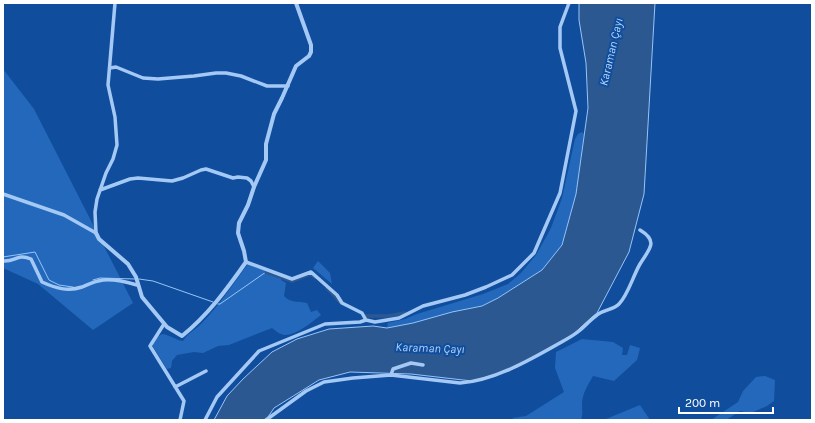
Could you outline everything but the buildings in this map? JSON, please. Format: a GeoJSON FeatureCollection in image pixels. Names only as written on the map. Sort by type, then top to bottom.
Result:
{"type":"FeatureCollection","features":[{"type":"Feature","properties":{"kind":"street"},"geometry":{"type":"LineString","coordinates":[[115,3],[108,85],[116,118],[117,145],[95,206],[96,233],[99,239],[128,264],[136,277],[142,297],[164,324],[182,336],[202,318],[222,295],[246,262],[238,233],[239,223],[266,160],[266,144],[274,114],[296,66],[310,56],[312,52],[311,45],[296,3]]}},
{"type":"Feature","properties":{"kind":"street"},"geometry":{"type":"LineString","coordinates":[[205,420],[217,397],[259,351],[324,324],[360,322],[366,320],[374,322],[398,318],[423,306],[466,295],[512,275],[534,253],[560,193],[576,111],[560,48],[560,27],[569,3]]}},
{"type":"Feature","properties":{"kind":"street"},"geometry":{"type":"LineString","coordinates":[[110,68],[116,68],[143,78],[158,79],[226,73],[241,76],[267,86],[288,86]]}},
{"type":"Feature","properties":{"kind":"street"},"geometry":{"type":"LineString","coordinates":[[100,190],[130,179],[138,178],[172,181],[206,169],[233,178],[246,178],[251,181],[254,187]]}},
{"type":"Feature","properties":{"kind":"street"},"geometry":{"type":"LineString","coordinates":[[3,194],[64,215],[96,233]]}},
{"type":"Feature","properties":{"kind":"street"},"geometry":{"type":"LineString","coordinates":[[266,420],[306,391],[324,382],[391,374],[460,383],[471,382],[480,380],[531,360],[578,332],[598,314],[618,305],[640,263],[650,250],[652,243],[650,238],[646,233],[640,230]]}},
{"type":"Feature","properties":{"kind":"street"},"geometry":{"type":"LineString","coordinates":[[3,261],[9,262],[22,256],[32,259],[42,282],[52,287],[72,290],[104,280],[138,284]]}},
{"type":"Feature","properties":{"kind":"street"},"geometry":{"type":"LineString","coordinates":[[246,262],[292,279],[312,272],[337,295],[342,303],[362,312],[366,320]]}},
{"type":"Feature","properties":{"kind":"street"},"geometry":{"type":"LineString","coordinates":[[164,324],[150,346],[184,401],[180,420]]}},
{"type":"Feature","properties":{"kind":"street"},"geometry":{"type":"LineString","coordinates":[[391,374],[393,369],[411,363],[423,365]]}},
{"type":"Feature","properties":{"kind":"street"},"geometry":{"type":"LineString","coordinates":[[175,387],[206,371]]}},
{"type":"Feature","properties":{"kind":"shaded area"},"geometry":{"type":"Polygon","coordinates":[[[3,69],[34,109],[133,303],[93,330],[38,284],[3,268],[3,69]]]}},
{"type":"Feature","properties":{"kind":"shaded area"},"geometry":{"type":"Polygon","coordinates":[[[582,132],[584,134],[576,194],[562,245],[542,270],[498,298],[482,306],[387,328],[388,323],[483,294],[508,284],[521,273],[536,255],[551,228],[562,198],[575,139],[578,134],[582,132]]]}},
{"type":"Feature","properties":{"kind":"shaded area"},"geometry":{"type":"Polygon","coordinates":[[[318,261],[330,273],[332,284],[313,268],[318,261]]]}},
{"type":"Feature","properties":{"kind":"shaded area"},"geometry":{"type":"Polygon","coordinates":[[[248,264],[281,276],[281,280],[286,283],[284,296],[286,298],[292,301],[307,303],[311,312],[317,310],[321,315],[302,329],[291,334],[281,334],[272,328],[229,345],[218,346],[203,353],[194,352],[177,355],[172,361],[171,368],[167,369],[152,345],[156,338],[162,334],[183,341],[214,310],[248,264]]]}},
{"type":"Feature","properties":{"kind":"shaded area"},"geometry":{"type":"Polygon","coordinates":[[[582,339],[613,342],[623,348],[622,355],[627,355],[630,345],[640,348],[637,360],[614,381],[593,376],[583,397],[581,420],[512,420],[513,418],[526,416],[564,392],[555,368],[556,352],[582,339]]]}},
{"type":"Feature","properties":{"kind":"shaded area"},"geometry":{"type":"Polygon","coordinates":[[[765,376],[775,380],[774,401],[751,413],[740,411],[726,420],[711,420],[738,402],[743,391],[756,377],[765,376]]]}},
{"type":"Feature","properties":{"kind":"shaded area"},"geometry":{"type":"Polygon","coordinates":[[[640,405],[650,420],[602,420],[606,419],[640,405]]]}},
{"type":"Feature","properties":{"kind":"water","name":"Karaman Çayı"},"geometry":{"type":"Polygon","coordinates":[[[579,3],[655,3],[644,194],[629,252],[597,313],[570,337],[509,371],[472,381],[411,374],[350,372],[319,380],[274,408],[266,420],[214,420],[227,396],[243,379],[272,352],[297,339],[329,329],[373,326],[387,328],[482,306],[498,298],[542,270],[562,245],[576,194],[588,108],[586,63],[579,20],[579,3]]]}},
{"type":"Feature","properties":{"kind":"waterway"},"geometry":{"type":"LineString","coordinates":[[3,257],[35,252],[49,280],[59,285],[73,287]]}},
{"type":"Feature","properties":{"kind":"waterway"},"geometry":{"type":"LineString","coordinates":[[218,304],[266,272]]}},
{"type":"Feature","properties":{"kind":"waterway"},"geometry":{"type":"LineString","coordinates":[[266,272],[292,281],[310,274],[315,277]]}},
{"type":"Feature","properties":{"kind":"waterway"},"geometry":{"type":"LineString","coordinates":[[93,280],[100,278],[135,279]]}},
{"type":"Feature","properties":{"kind":"waterway"},"geometry":{"type":"LineString","coordinates":[[139,279],[153,281],[213,302]]}},
{"type":"Feature","properties":{"kind":"waterway"},"geometry":{"type":"LineString","coordinates":[[327,288],[341,303]]}},
{"type":"Feature","properties":{"kind":"waterway"},"geometry":{"type":"LineString","coordinates":[[366,316],[388,316],[405,313]]}}]}
